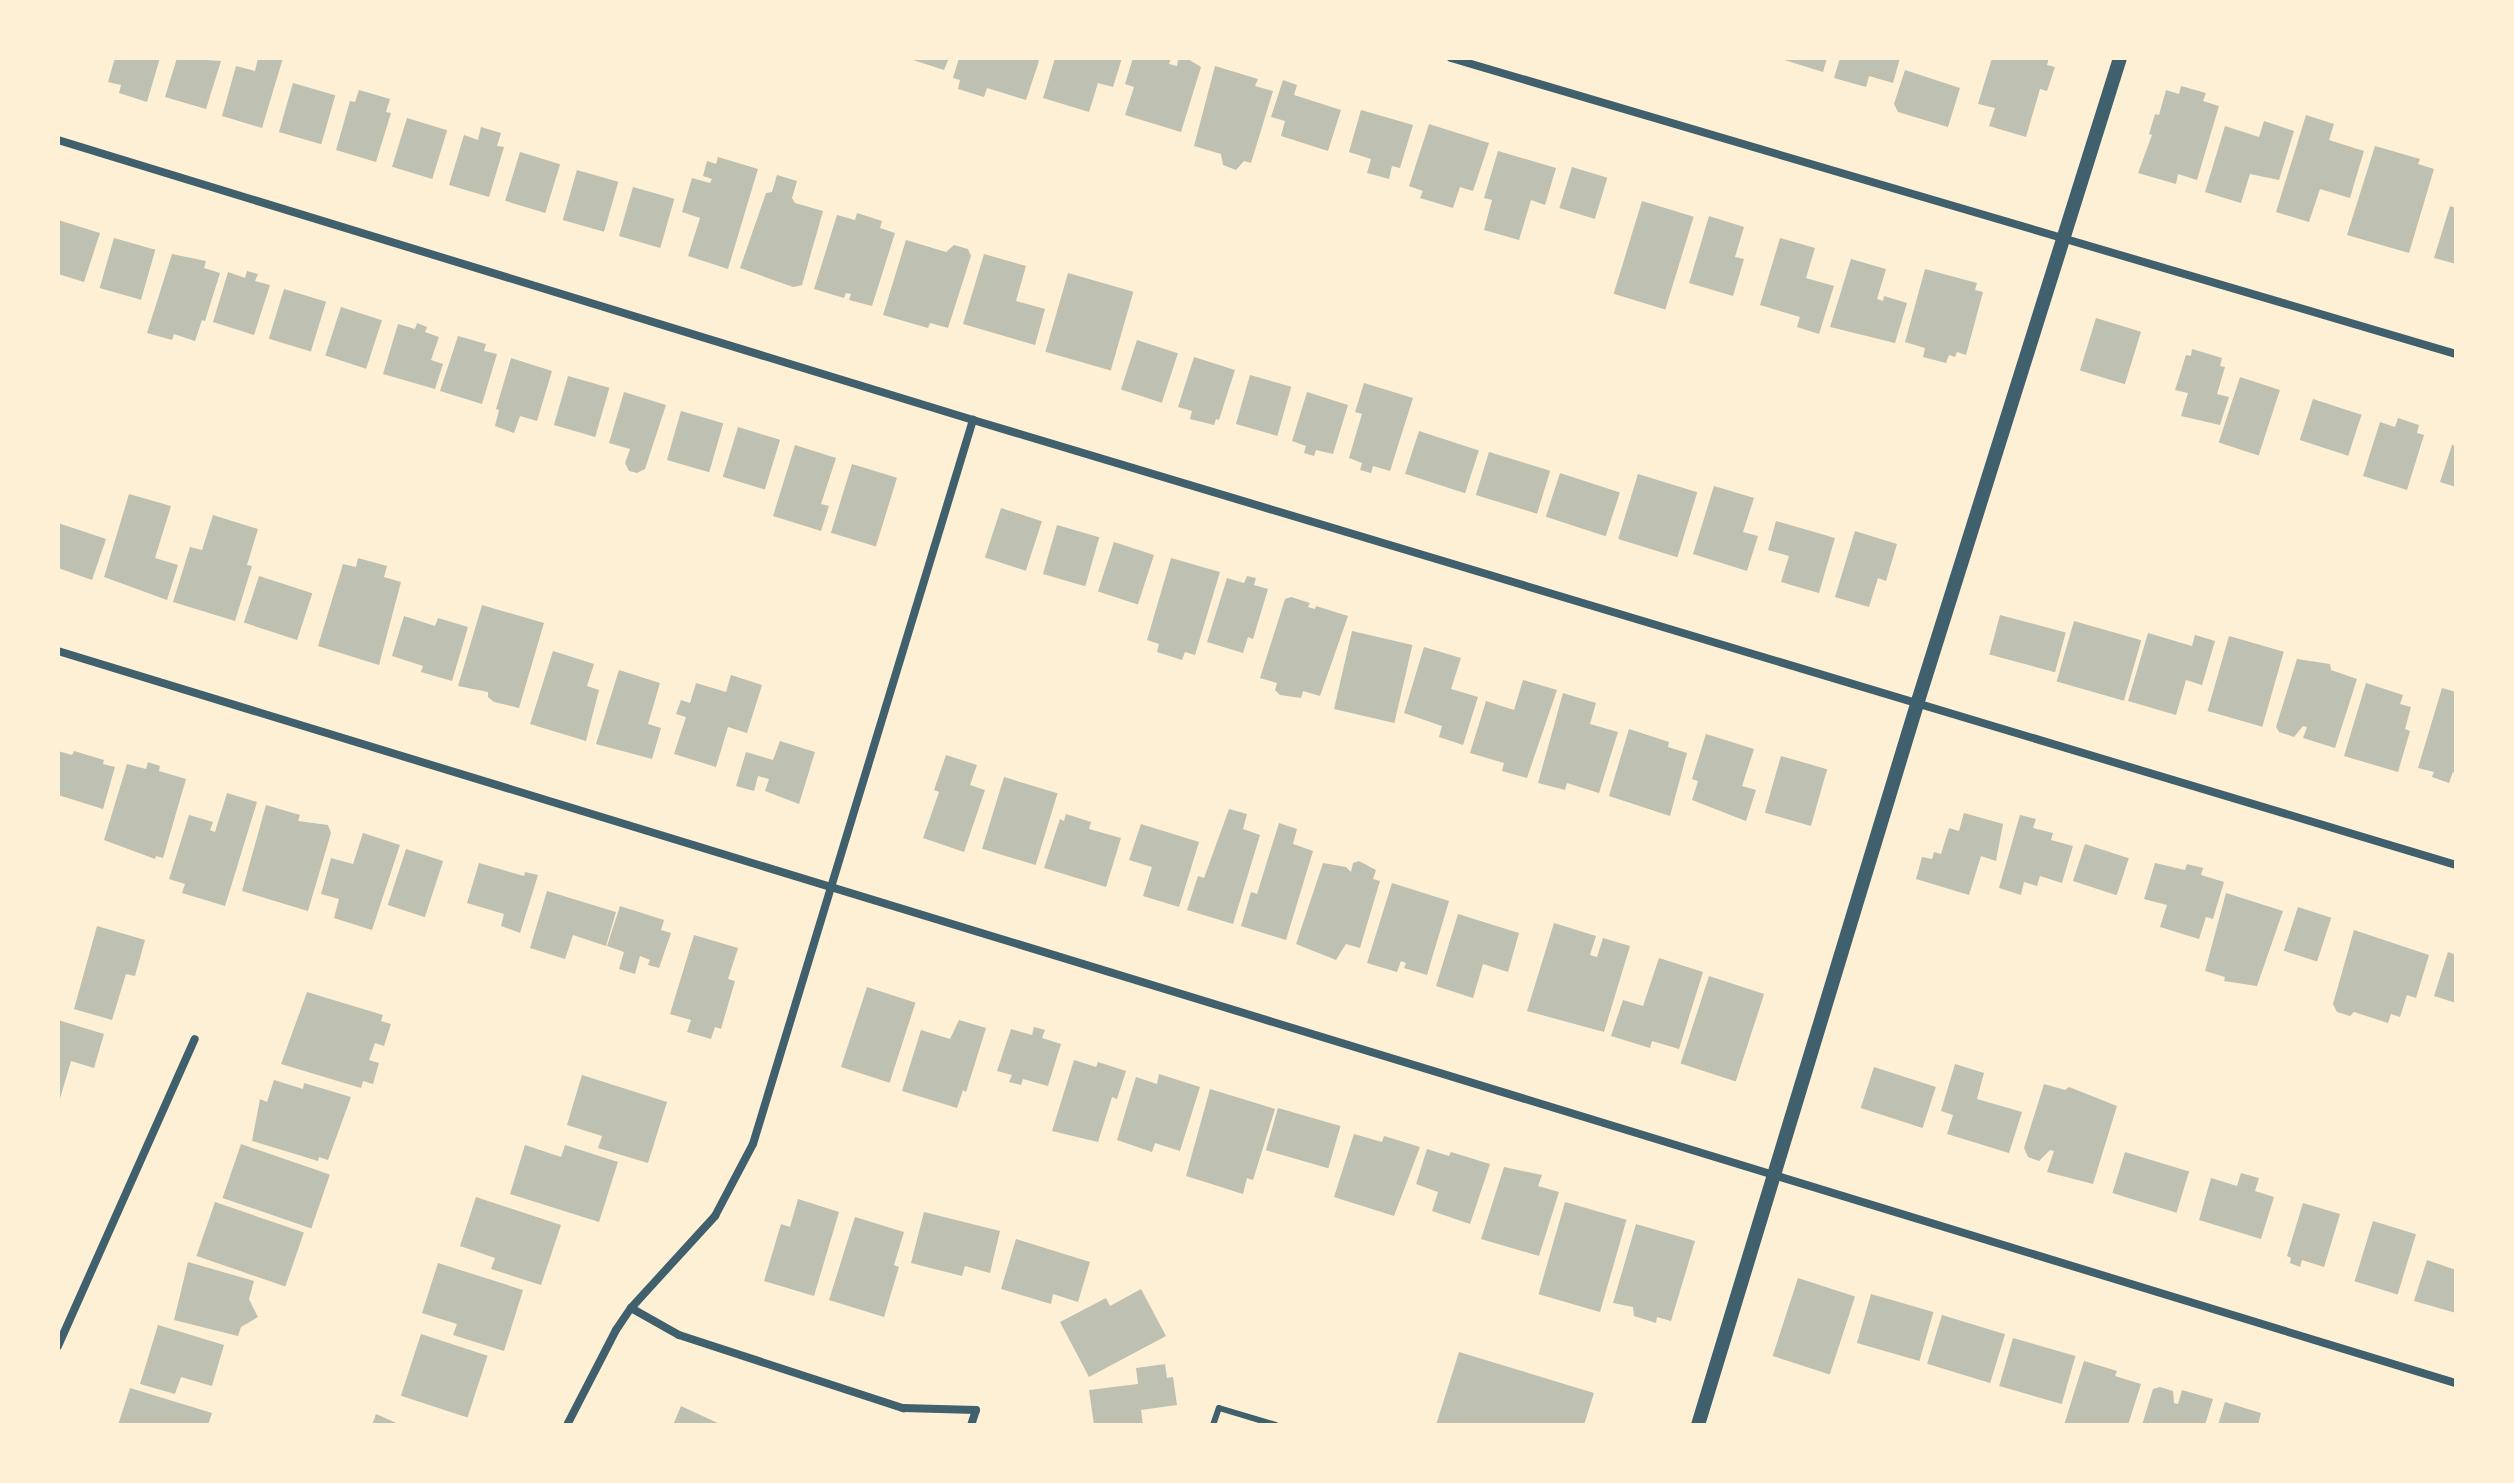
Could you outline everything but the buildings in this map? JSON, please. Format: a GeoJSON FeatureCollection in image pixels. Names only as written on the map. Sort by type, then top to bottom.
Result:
{"type":"FeatureCollection","features":[{"type":"Feature","properties":{"kind":"street"},"geometry":{"type":"LineString","coordinates":[[1451,58],[2456,354]]}},
{"type":"Feature","properties":{"kind":"street"},"geometry":{"type":"LineString","coordinates":[[1698,1425],[1918,701],[2120,58]]}},
{"type":"Feature","properties":{"kind":"street"},"geometry":{"type":"LineString","coordinates":[[58,140],[973,420],[1918,701],[2456,865]]}},
{"type":"Feature","properties":{"kind":"street"},"geometry":{"type":"LineString","coordinates":[[567,1425],[602,1353],[631,1308],[696,1241],[727,1199],[742,1170],[762,1118],[973,420]]}},
{"type":"Feature","properties":{"kind":"street"},"geometry":{"type":"LineString","coordinates":[[58,651],[2456,1383]]}},
{"type":"Feature","properties":{"kind":"street"},"geometry":{"type":"LineString","coordinates":[[58,1346],[195,1039]]}},
{"type":"Feature","properties":{"kind":"street"},"geometry":{"type":"LineString","coordinates":[[631,1308],[679,1335],[903,1408],[976,1410],[971,1425]]}},
{"type":"Feature","properties":{"kind":"lane"},"geometry":{"type":"LineString","coordinates":[[1213,1425],[1219,1408],[1276,1425]]}}]}
